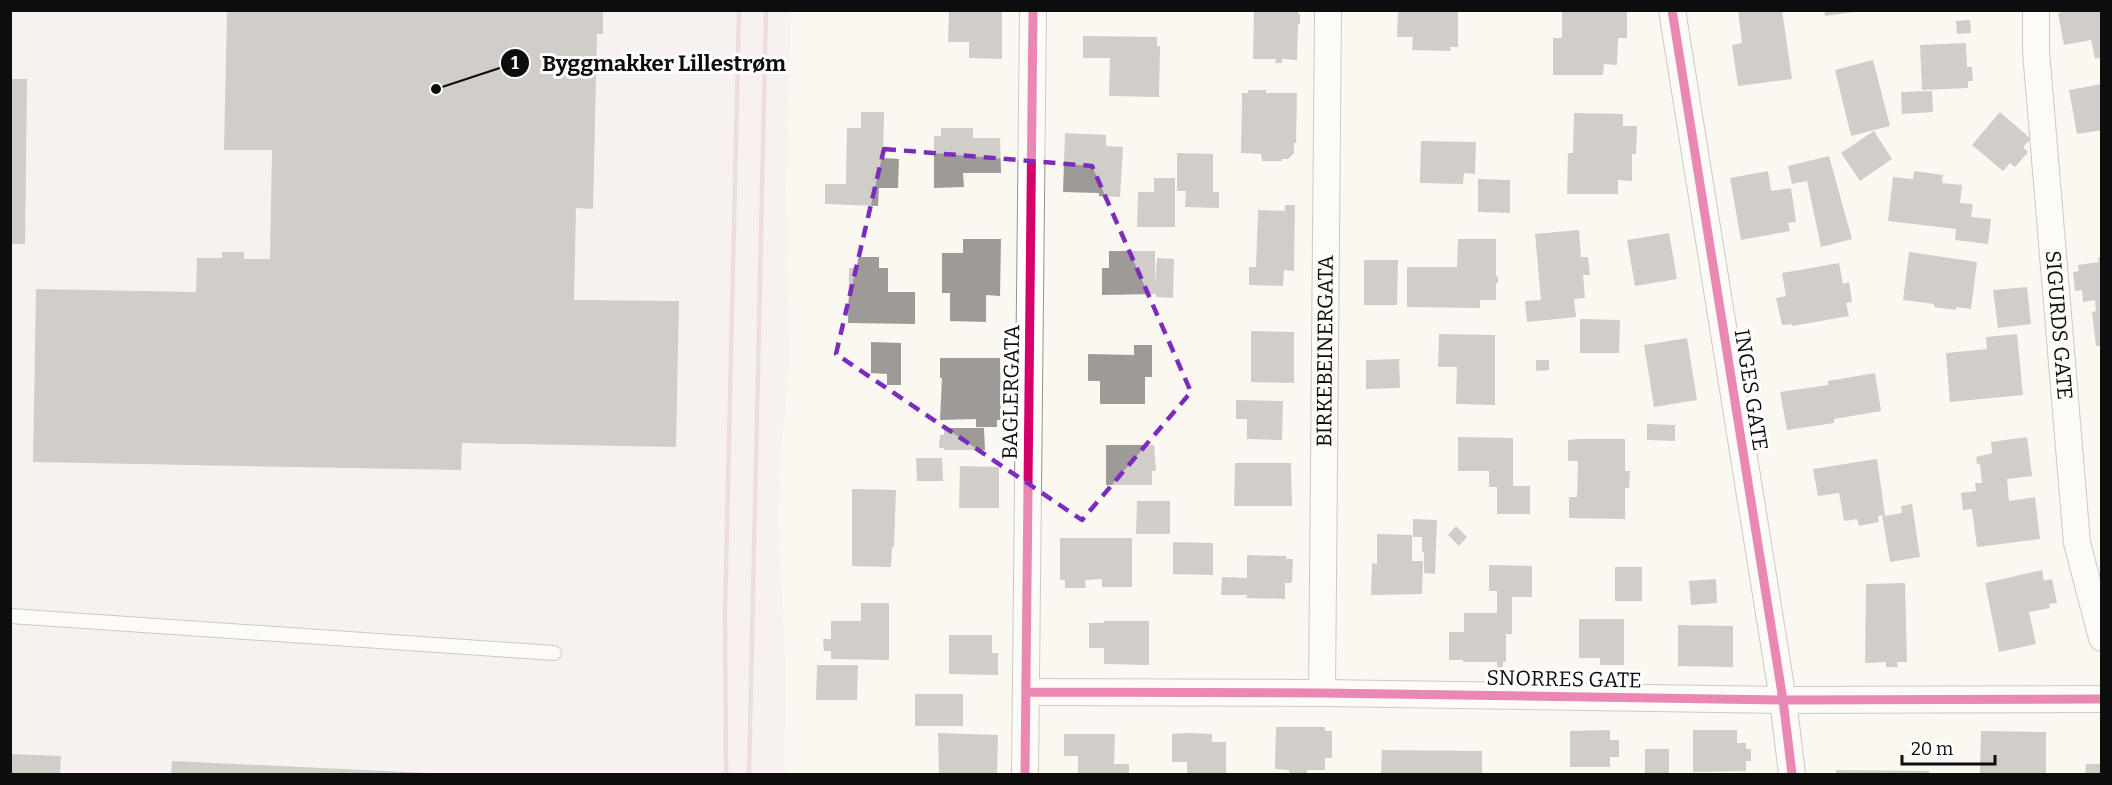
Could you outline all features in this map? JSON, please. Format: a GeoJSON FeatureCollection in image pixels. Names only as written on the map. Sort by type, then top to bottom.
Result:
{"type":"FeatureCollection","features":[{"type":"Feature","properties":{"kind":"street","name":"BAGLERGATA"},"geometry":{"type":"LineString","coordinates":[[1025,774],[1034,10]]}},
{"type":"Feature","properties":{"kind":"street","name":"BIRKEBEINERGATA"},"geometry":{"type":"LineString","coordinates":[[1322,693],[1328,10]]}},
{"type":"Feature","properties":{"kind":"street","name":"INGES GATE"},"geometry":{"type":"LineString","coordinates":[[1672,10],[1783,700],[1792,774]]}},
{"type":"Feature","properties":{"kind":"street","name":"SIGURDS GATE"},"geometry":{"type":"LineString","coordinates":[[2036,10],[2036,51],[2078,543],[2102,638]]}},
{"type":"Feature","properties":{"kind":"street","name":"SNORRES GATE"},"geometry":{"type":"LineString","coordinates":[[1026,692],[1322,693],[1783,700],[2102,699]]}},
{"type":"Feature","properties":{"kind":"lane"},"geometry":{"type":"LineString","coordinates":[[10,616],[554,653]]}},
{"type":"Feature","properties":{"kind":"highlighted area"},"geometry":{"type":"Polygon","coordinates":[[[884,149],[1092,166],[1191,392],[1082,520],[836,354],[884,149]]]}},
{"type":"Feature","properties":{"kind":"shaded area"},"geometry":{"type":"Polygon","coordinates":[[[10,11],[791,11],[786,190],[790,359],[782,438],[778,515],[786,668],[785,774],[11,774],[10,11]]]}},
{"type":"Feature","properties":{"kind":"building"},"geometry":{"type":"Polygon","coordinates":[[[227,10],[603,10],[603,34],[597,34],[593,209],[576,208],[574,300],[679,301],[676,447],[462,443],[461,470],[33,462],[36,289],[196,292],[197,258],[222,258],[222,252],[244,252],[244,259],[270,259],[272,150],[224,150],[227,10]]]}},
{"type":"Feature","properties":{"kind":"building"},"geometry":{"type":"Polygon","coordinates":[[[949,10],[1002,10],[1002,59],[969,58],[969,42],[948,42],[949,10]]]}},
{"type":"Feature","properties":{"kind":"building"},"geometry":{"type":"Polygon","coordinates":[[[1254,10],[1298,10],[1300,24],[1298,24],[1297,60],[1282,59],[1282,63],[1275,63],[1276,59],[1253,59],[1254,10]]]}},
{"type":"Feature","properties":{"kind":"building"},"geometry":{"type":"Polygon","coordinates":[[[1398,10],[1458,10],[1458,47],[1450,47],[1451,51],[1412,50],[1413,37],[1397,37],[1398,10]]]}},
{"type":"Feature","properties":{"kind":"building"},"geometry":{"type":"Polygon","coordinates":[[[1562,10],[1627,10],[1627,38],[1618,38],[1617,65],[1604,64],[1603,75],[1553,75],[1553,38],[1562,38],[1562,10]]]}},
{"type":"Feature","properties":{"kind":"building"},"geometry":{"type":"Polygon","coordinates":[[[1738,10],[1782,10],[1792,79],[1738,86],[1732,45],[1742,43],[1738,10]]]}},
{"type":"Feature","properties":{"kind":"building"},"geometry":{"type":"Polygon","coordinates":[[[1824,10],[1854,10],[1855,12],[1825,16],[1824,10]]]}},
{"type":"Feature","properties":{"kind":"building"},"geometry":{"type":"Polygon","coordinates":[[[2072,10],[2102,10],[2102,57],[2095,59],[2091,40],[2064,45],[2058,13],[2072,10]]]}},
{"type":"Feature","properties":{"kind":"building"},"geometry":{"type":"Polygon","coordinates":[[[1970,20],[1971,33],[1957,34],[1956,21],[1970,20]]]}},
{"type":"Feature","properties":{"kind":"building"},"geometry":{"type":"Polygon","coordinates":[[[1083,36],[1157,37],[1157,46],[1160,46],[1159,97],[1109,96],[1110,58],[1083,58],[1083,36]]]}},
{"type":"Feature","properties":{"kind":"building"},"geometry":{"type":"Polygon","coordinates":[[[1966,43],[1967,67],[1972,67],[1973,81],[1968,81],[1968,88],[1922,90],[1920,45],[1966,43]]]}},
{"type":"Feature","properties":{"kind":"building"},"geometry":{"type":"Polygon","coordinates":[[[1873,60],[1890,126],[1851,136],[1835,70],[1873,60]]]}},
{"type":"Feature","properties":{"kind":"building"},"geometry":{"type":"Polygon","coordinates":[[[10,79],[27,79],[25,244],[10,244],[10,79]]]}},
{"type":"Feature","properties":{"kind":"building"},"geometry":{"type":"Polygon","coordinates":[[[2102,84],[2102,130],[2077,134],[2069,90],[2102,84]]]}},
{"type":"Feature","properties":{"kind":"building"},"geometry":{"type":"Polygon","coordinates":[[[1248,90],[1266,90],[1266,93],[1297,93],[1296,143],[1294,143],[1294,153],[1288,159],[1262,161],[1261,154],[1241,153],[1242,93],[1248,93],[1248,90]]]}},
{"type":"Feature","properties":{"kind":"building"},"geometry":{"type":"Polygon","coordinates":[[[1932,91],[1933,112],[1902,114],[1901,92],[1932,91]]]}},
{"type":"Feature","properties":{"kind":"building"},"geometry":{"type":"Polygon","coordinates":[[[861,112],[884,112],[883,158],[899,159],[898,188],[879,188],[878,206],[825,204],[825,184],[846,184],[847,128],[861,128],[861,112]]]}},
{"type":"Feature","properties":{"kind":"building"},"geometry":{"type":"Polygon","coordinates":[[[2000,112],[2031,139],[2023,147],[2028,152],[2015,167],[2010,163],[2003,171],[1972,145],[2000,112]]]}},
{"type":"Feature","properties":{"kind":"building"},"geometry":{"type":"Polygon","coordinates":[[[1574,113],[1623,114],[1623,126],[1637,126],[1636,154],[1632,154],[1632,181],[1618,180],[1618,194],[1567,194],[1568,153],[1573,153],[1574,113]]]}},
{"type":"Feature","properties":{"kind":"building"},"geometry":{"type":"Polygon","coordinates":[[[941,128],[973,128],[973,138],[1000,138],[1001,173],[963,173],[964,187],[934,188],[934,136],[941,136],[941,128]]]}},
{"type":"Feature","properties":{"kind":"building"},"geometry":{"type":"Polygon","coordinates":[[[1874,131],[1892,159],[1860,181],[1841,153],[1874,131]]]}},
{"type":"Feature","properties":{"kind":"building"},"geometry":{"type":"Polygon","coordinates":[[[1065,133],[1106,135],[1106,146],[1123,147],[1120,197],[1099,196],[1099,193],[1063,192],[1065,133]]]}},
{"type":"Feature","properties":{"kind":"building"},"geometry":{"type":"Polygon","coordinates":[[[1421,141],[1476,142],[1475,174],[1464,173],[1463,184],[1420,183],[1421,141]]]}},
{"type":"Feature","properties":{"kind":"building"},"geometry":{"type":"Polygon","coordinates":[[[1177,153],[1213,154],[1213,192],[1219,192],[1219,208],[1185,207],[1186,191],[1177,191],[1177,153]]]}},
{"type":"Feature","properties":{"kind":"building"},"geometry":{"type":"Polygon","coordinates":[[[1829,156],[1852,239],[1821,247],[1807,181],[1792,184],[1788,166],[1829,156]]]}},
{"type":"Feature","properties":{"kind":"building"},"geometry":{"type":"Polygon","coordinates":[[[1768,171],[1771,191],[1791,188],[1796,222],[1788,223],[1790,231],[1741,240],[1730,178],[1768,171]]]}},
{"type":"Feature","properties":{"kind":"building"},"geometry":{"type":"Polygon","coordinates":[[[1914,171],[1943,175],[1942,183],[1962,185],[1960,203],[1973,204],[1971,217],[1991,219],[1988,244],[1955,240],[1956,229],[1888,221],[1893,177],[1913,179],[1914,171]]]}},
{"type":"Feature","properties":{"kind":"building"},"geometry":{"type":"Polygon","coordinates":[[[1154,178],[1175,178],[1175,227],[1137,227],[1138,192],[1154,192],[1154,178]]]}},
{"type":"Feature","properties":{"kind":"building"},"geometry":{"type":"Polygon","coordinates":[[[1478,179],[1510,180],[1510,213],[1478,212],[1478,179]]]}},
{"type":"Feature","properties":{"kind":"building"},"geometry":{"type":"Polygon","coordinates":[[[1285,205],[1295,205],[1294,271],[1284,270],[1283,286],[1249,285],[1249,267],[1256,267],[1258,210],[1285,211],[1285,205]]]}},
{"type":"Feature","properties":{"kind":"building"},"geometry":{"type":"Polygon","coordinates":[[[1579,230],[1581,257],[1588,257],[1590,275],[1583,275],[1585,298],[1574,299],[1576,317],[1527,322],[1525,301],[1541,300],[1535,234],[1579,230]]]}},
{"type":"Feature","properties":{"kind":"building"},"geometry":{"type":"Polygon","coordinates":[[[1669,233],[1677,279],[1635,286],[1627,240],[1669,233]]]}},
{"type":"Feature","properties":{"kind":"building"},"geometry":{"type":"Polygon","coordinates":[[[963,239],[1001,239],[1000,296],[986,295],[986,322],[950,321],[950,293],[942,293],[942,253],[963,253],[963,239]]]}},
{"type":"Feature","properties":{"kind":"building"},"geometry":{"type":"Polygon","coordinates":[[[1458,239],[1496,239],[1498,283],[1496,283],[1496,300],[1480,300],[1480,308],[1407,307],[1407,267],[1457,267],[1458,239]]]}},
{"type":"Feature","properties":{"kind":"building"},"geometry":{"type":"Polygon","coordinates":[[[1109,251],[1155,251],[1155,284],[1157,258],[1174,259],[1173,298],[1156,297],[1156,294],[1102,295],[1102,268],[1109,268],[1109,251]]]}},
{"type":"Feature","properties":{"kind":"building"},"geometry":{"type":"Polygon","coordinates":[[[1909,252],[1977,262],[1971,309],[1956,307],[1956,310],[1934,307],[1934,304],[1903,300],[1909,252]]]}},
{"type":"Feature","properties":{"kind":"building"},"geometry":{"type":"Polygon","coordinates":[[[858,257],[879,257],[879,268],[888,268],[888,292],[915,292],[915,324],[848,323],[849,268],[857,268],[858,257]]]}},
{"type":"Feature","properties":{"kind":"building"},"geometry":{"type":"Polygon","coordinates":[[[2102,257],[2102,346],[2096,346],[2092,312],[2096,311],[2095,300],[2083,302],[2082,290],[2075,291],[2073,272],[2079,271],[2078,265],[2099,262],[2098,258],[2102,257]]]}},
{"type":"Feature","properties":{"kind":"building"},"geometry":{"type":"Polygon","coordinates":[[[1364,260],[1398,260],[1397,305],[1364,305],[1364,260]]]}},
{"type":"Feature","properties":{"kind":"building"},"geometry":{"type":"Polygon","coordinates":[[[1839,263],[1843,284],[1849,282],[1852,302],[1846,303],[1849,316],[1792,326],[1791,324],[1782,325],[1776,298],[1786,296],[1782,273],[1839,263]]]}},
{"type":"Feature","properties":{"kind":"building"},"geometry":{"type":"Polygon","coordinates":[[[2027,287],[2031,324],[1998,328],[1993,290],[2027,287]]]}},
{"type":"Feature","properties":{"kind":"building"},"geometry":{"type":"Polygon","coordinates":[[[1580,319],[1620,320],[1619,353],[1580,353],[1580,319]]]}},
{"type":"Feature","properties":{"kind":"building"},"geometry":{"type":"Polygon","coordinates":[[[1251,331],[1294,332],[1294,383],[1251,382],[1251,331]]]}},
{"type":"Feature","properties":{"kind":"building"},"geometry":{"type":"Polygon","coordinates":[[[1439,334],[1495,335],[1495,405],[1456,404],[1457,367],[1438,367],[1439,334]]]}},
{"type":"Feature","properties":{"kind":"building"},"geometry":{"type":"Polygon","coordinates":[[[2017,334],[2023,395],[1950,402],[1946,353],[1987,349],[1986,337],[2017,334]]]}},
{"type":"Feature","properties":{"kind":"building"},"geometry":{"type":"Polygon","coordinates":[[[1687,338],[1697,400],[1654,407],[1644,345],[1687,338]]]}},
{"type":"Feature","properties":{"kind":"building"},"geometry":{"type":"Polygon","coordinates":[[[871,342],[901,343],[901,385],[887,385],[887,374],[871,373],[871,342]]]}},
{"type":"Feature","properties":{"kind":"building"},"geometry":{"type":"Polygon","coordinates":[[[1134,345],[1152,345],[1152,377],[1145,377],[1145,404],[1100,404],[1100,381],[1088,381],[1088,354],[1134,355],[1134,345]]]}},
{"type":"Feature","properties":{"kind":"building"},"geometry":{"type":"Polygon","coordinates":[[[940,358],[1000,358],[1001,420],[997,420],[997,427],[976,427],[976,419],[940,420],[942,378],[940,378],[940,358]]]}},
{"type":"Feature","properties":{"kind":"building"},"geometry":{"type":"Polygon","coordinates":[[[1399,359],[1400,388],[1366,389],[1366,360],[1399,359]]]}},
{"type":"Feature","properties":{"kind":"building"},"geometry":{"type":"Polygon","coordinates":[[[1536,360],[1549,360],[1549,370],[1536,371],[1536,360]]]}},
{"type":"Feature","properties":{"kind":"building"},"geometry":{"type":"Polygon","coordinates":[[[1875,373],[1881,411],[1834,419],[1834,423],[1787,430],[1780,392],[1828,385],[1828,381],[1875,373]]]}},
{"type":"Feature","properties":{"kind":"building"},"geometry":{"type":"Polygon","coordinates":[[[1236,400],[1283,401],[1282,440],[1247,439],[1247,419],[1236,419],[1236,400]]]}},
{"type":"Feature","properties":{"kind":"building"},"geometry":{"type":"Polygon","coordinates":[[[1647,424],[1675,425],[1675,441],[1647,440],[1647,424]]]}},
{"type":"Feature","properties":{"kind":"building"},"geometry":{"type":"Polygon","coordinates":[[[944,428],[984,428],[985,450],[939,448],[940,435],[944,435],[944,428]]]}},
{"type":"Feature","properties":{"kind":"building"},"geometry":{"type":"Polygon","coordinates":[[[1458,437],[1513,438],[1513,486],[1530,486],[1530,514],[1497,514],[1497,487],[1489,487],[1489,471],[1458,471],[1458,437]]]}},
{"type":"Feature","properties":{"kind":"building"},"geometry":{"type":"Polygon","coordinates":[[[2027,437],[2032,476],[2007,479],[2009,501],[2035,497],[2040,539],[1977,547],[1972,509],[1963,510],[1961,493],[1976,491],[1975,483],[1982,483],[1980,464],[1977,464],[1976,457],[1992,453],[1991,442],[2027,437]]]}},
{"type":"Feature","properties":{"kind":"building"},"geometry":{"type":"Polygon","coordinates":[[[1625,439],[1625,471],[1630,471],[1629,488],[1625,488],[1625,519],[1569,518],[1569,497],[1577,497],[1578,461],[1568,461],[1568,440],[1625,439]]]}},
{"type":"Feature","properties":{"kind":"building"},"geometry":{"type":"Polygon","coordinates":[[[1106,445],[1154,445],[1156,471],[1152,471],[1152,485],[1106,485],[1106,445]]]}},
{"type":"Feature","properties":{"kind":"building"},"geometry":{"type":"Polygon","coordinates":[[[916,458],[942,458],[943,481],[917,481],[916,458]]]}},
{"type":"Feature","properties":{"kind":"building"},"geometry":{"type":"Polygon","coordinates":[[[1877,459],[1885,516],[1902,513],[1901,506],[1912,504],[1920,557],[1890,562],[1882,515],[1878,516],[1879,522],[1859,526],[1857,519],[1844,521],[1839,493],[1818,496],[1813,469],[1877,459]]]}},
{"type":"Feature","properties":{"kind":"building"},"geometry":{"type":"Polygon","coordinates":[[[1235,463],[1291,463],[1292,506],[1234,506],[1235,463]]]}},
{"type":"Feature","properties":{"kind":"building"},"geometry":{"type":"Polygon","coordinates":[[[960,466],[999,467],[999,508],[959,508],[960,466]]]}},
{"type":"Feature","properties":{"kind":"building"},"geometry":{"type":"Polygon","coordinates":[[[852,489],[896,490],[891,567],[852,566],[852,489]]]}},
{"type":"Feature","properties":{"kind":"building"},"geometry":{"type":"Polygon","coordinates":[[[1137,501],[1170,501],[1170,534],[1136,534],[1137,501]]]}},
{"type":"Feature","properties":{"kind":"building"},"geometry":{"type":"Polygon","coordinates":[[[1413,519],[1437,520],[1435,574],[1424,573],[1422,537],[1413,537],[1413,519]]]}},
{"type":"Feature","properties":{"kind":"building"},"geometry":{"type":"Polygon","coordinates":[[[1456,526],[1467,537],[1459,546],[1448,535],[1456,526]]]}},
{"type":"Feature","properties":{"kind":"building"},"geometry":{"type":"Polygon","coordinates":[[[1377,534],[1412,535],[1412,561],[1423,561],[1422,594],[1371,595],[1372,563],[1377,564],[1377,534]]]}},
{"type":"Feature","properties":{"kind":"building"},"geometry":{"type":"Polygon","coordinates":[[[1060,538],[1132,538],[1132,587],[1102,587],[1102,579],[1085,580],[1086,588],[1065,588],[1065,580],[1060,580],[1060,538]]]}},
{"type":"Feature","properties":{"kind":"building"},"geometry":{"type":"Polygon","coordinates":[[[1173,542],[1213,543],[1213,575],[1173,574],[1173,542]]]}},
{"type":"Feature","properties":{"kind":"building"},"geometry":{"type":"Polygon","coordinates":[[[1247,555],[1286,556],[1286,559],[1293,559],[1292,581],[1285,583],[1285,599],[1221,595],[1222,577],[1247,578],[1247,555]]]}},
{"type":"Feature","properties":{"kind":"building"},"geometry":{"type":"Polygon","coordinates":[[[1489,565],[1532,566],[1532,597],[1512,597],[1512,634],[1506,634],[1506,662],[1503,662],[1503,669],[1497,668],[1497,662],[1449,660],[1449,632],[1464,632],[1464,613],[1497,613],[1497,591],[1489,591],[1489,565]]]}},
{"type":"Feature","properties":{"kind":"building"},"geometry":{"type":"Polygon","coordinates":[[[1615,567],[1642,567],[1642,601],[1615,601],[1615,567]]]}},
{"type":"Feature","properties":{"kind":"building"},"geometry":{"type":"Polygon","coordinates":[[[2042,570],[2044,581],[2052,579],[2057,603],[2049,604],[2050,608],[2029,612],[2036,644],[1999,652],[1985,583],[2042,570]]]}},
{"type":"Feature","properties":{"kind":"building"},"geometry":{"type":"Polygon","coordinates":[[[1716,579],[1717,603],[1691,605],[1689,581],[1716,579]]]}},
{"type":"Feature","properties":{"kind":"building"},"geometry":{"type":"Polygon","coordinates":[[[1905,583],[1907,662],[1897,662],[1898,667],[1886,667],[1886,662],[1865,663],[1866,584],[1905,583]]]}},
{"type":"Feature","properties":{"kind":"building"},"geometry":{"type":"Polygon","coordinates":[[[861,603],[889,603],[889,660],[831,659],[831,651],[824,651],[823,639],[831,639],[831,621],[861,621],[861,603]]]}},
{"type":"Feature","properties":{"kind":"building"},"geometry":{"type":"Polygon","coordinates":[[[1579,619],[1624,619],[1624,665],[1600,665],[1600,658],[1579,658],[1579,619]]]}},
{"type":"Feature","properties":{"kind":"building"},"geometry":{"type":"Polygon","coordinates":[[[1104,621],[1149,621],[1149,665],[1104,664],[1104,648],[1089,648],[1089,623],[1104,623],[1104,621]]]}},
{"type":"Feature","properties":{"kind":"building"},"geometry":{"type":"Polygon","coordinates":[[[1678,625],[1733,626],[1733,667],[1678,666],[1678,625]]]}},
{"type":"Feature","properties":{"kind":"building"},"geometry":{"type":"Polygon","coordinates":[[[949,635],[992,635],[992,653],[998,653],[998,675],[949,674],[949,635]]]}},
{"type":"Feature","properties":{"kind":"building"},"geometry":{"type":"Polygon","coordinates":[[[817,665],[858,665],[857,700],[816,700],[817,665]]]}},
{"type":"Feature","properties":{"kind":"building"},"geometry":{"type":"Polygon","coordinates":[[[915,694],[963,694],[963,726],[915,726],[915,694]]]}},
{"type":"Feature","properties":{"kind":"building"},"geometry":{"type":"Polygon","coordinates":[[[1276,727],[1325,727],[1325,731],[1332,731],[1332,758],[1325,758],[1325,770],[1307,770],[1307,774],[1289,774],[1289,770],[1275,769],[1276,727]]]}},
{"type":"Feature","properties":{"kind":"building"},"geometry":{"type":"Polygon","coordinates":[[[1610,730],[1610,740],[1619,740],[1619,757],[1610,757],[1610,767],[1570,767],[1570,731],[1610,730]]]}},
{"type":"Feature","properties":{"kind":"building"},"geometry":{"type":"Polygon","coordinates":[[[1693,730],[1737,730],[1737,743],[1746,743],[1746,749],[1751,749],[1751,761],[1746,761],[1746,771],[1693,772],[1693,730]]]}},
{"type":"Feature","properties":{"kind":"building"},"geometry":{"type":"Polygon","coordinates":[[[1981,731],[2046,732],[2046,774],[1980,774],[1981,731]]]}},
{"type":"Feature","properties":{"kind":"building"},"geometry":{"type":"Polygon","coordinates":[[[938,733],[998,735],[997,774],[939,774],[938,733]]]}},
{"type":"Feature","properties":{"kind":"building"},"geometry":{"type":"Polygon","coordinates":[[[1064,734],[1115,734],[1114,764],[1129,764],[1129,774],[1078,774],[1078,756],[1064,756],[1064,734]]]}},
{"type":"Feature","properties":{"kind":"building"},"geometry":{"type":"Polygon","coordinates":[[[1172,734],[1212,734],[1212,742],[1226,742],[1226,774],[1187,774],[1187,762],[1172,762],[1172,734]]]}},
{"type":"Feature","properties":{"kind":"building"},"geometry":{"type":"Polygon","coordinates":[[[1645,749],[1669,749],[1669,774],[1645,774],[1645,749]]]}},
{"type":"Feature","properties":{"kind":"building"},"geometry":{"type":"Polygon","coordinates":[[[1382,750],[1482,751],[1482,774],[1381,774],[1382,750]]]}},
{"type":"Feature","properties":{"kind":"building"},"geometry":{"type":"Polygon","coordinates":[[[10,754],[61,756],[60,774],[10,774],[10,754]]]}},
{"type":"Feature","properties":{"kind":"building"},"geometry":{"type":"Polygon","coordinates":[[[172,761],[428,773],[428,774],[171,774],[172,761]]]}},
{"type":"Feature","properties":{"kind":"building"},"geometry":{"type":"Polygon","coordinates":[[[2086,764],[2102,764],[2102,774],[2085,774],[2086,764]]]}},
{"type":"Feature","properties":{"kind":"building"},"geometry":{"type":"Polygon","coordinates":[[[1836,770],[1929,771],[1929,774],[1836,774],[1836,770]]]}},
{"type":"Feature","properties":{"kind":"railway"},"geometry":{"type":"LineString","coordinates":[[726,774],[725,612],[739,10]]}},
{"type":"Feature","properties":{"kind":"railway"},"geometry":{"type":"LineString","coordinates":[[749,774],[766,10]]}},
{"type":"Feature","properties":{"kind":"cycle path"},"geometry":{"type":"LineString","coordinates":[[1025,774],[1033,10]]}},
{"type":"Feature","properties":{"kind":"cycle path"},"geometry":{"type":"LineString","coordinates":[[1672,10],[1783,700],[1792,774]]}},
{"type":"Feature","properties":{"kind":"cycle path"},"geometry":{"type":"LineString","coordinates":[[1026,692],[1322,693],[1783,700],[2102,699]]}},
{"type":"Feature","properties":{"kind":"place","name":"Byggmakker Lillestrøm"},"geometry":{"type":"Point","coordinates":[436,89]}}]}
